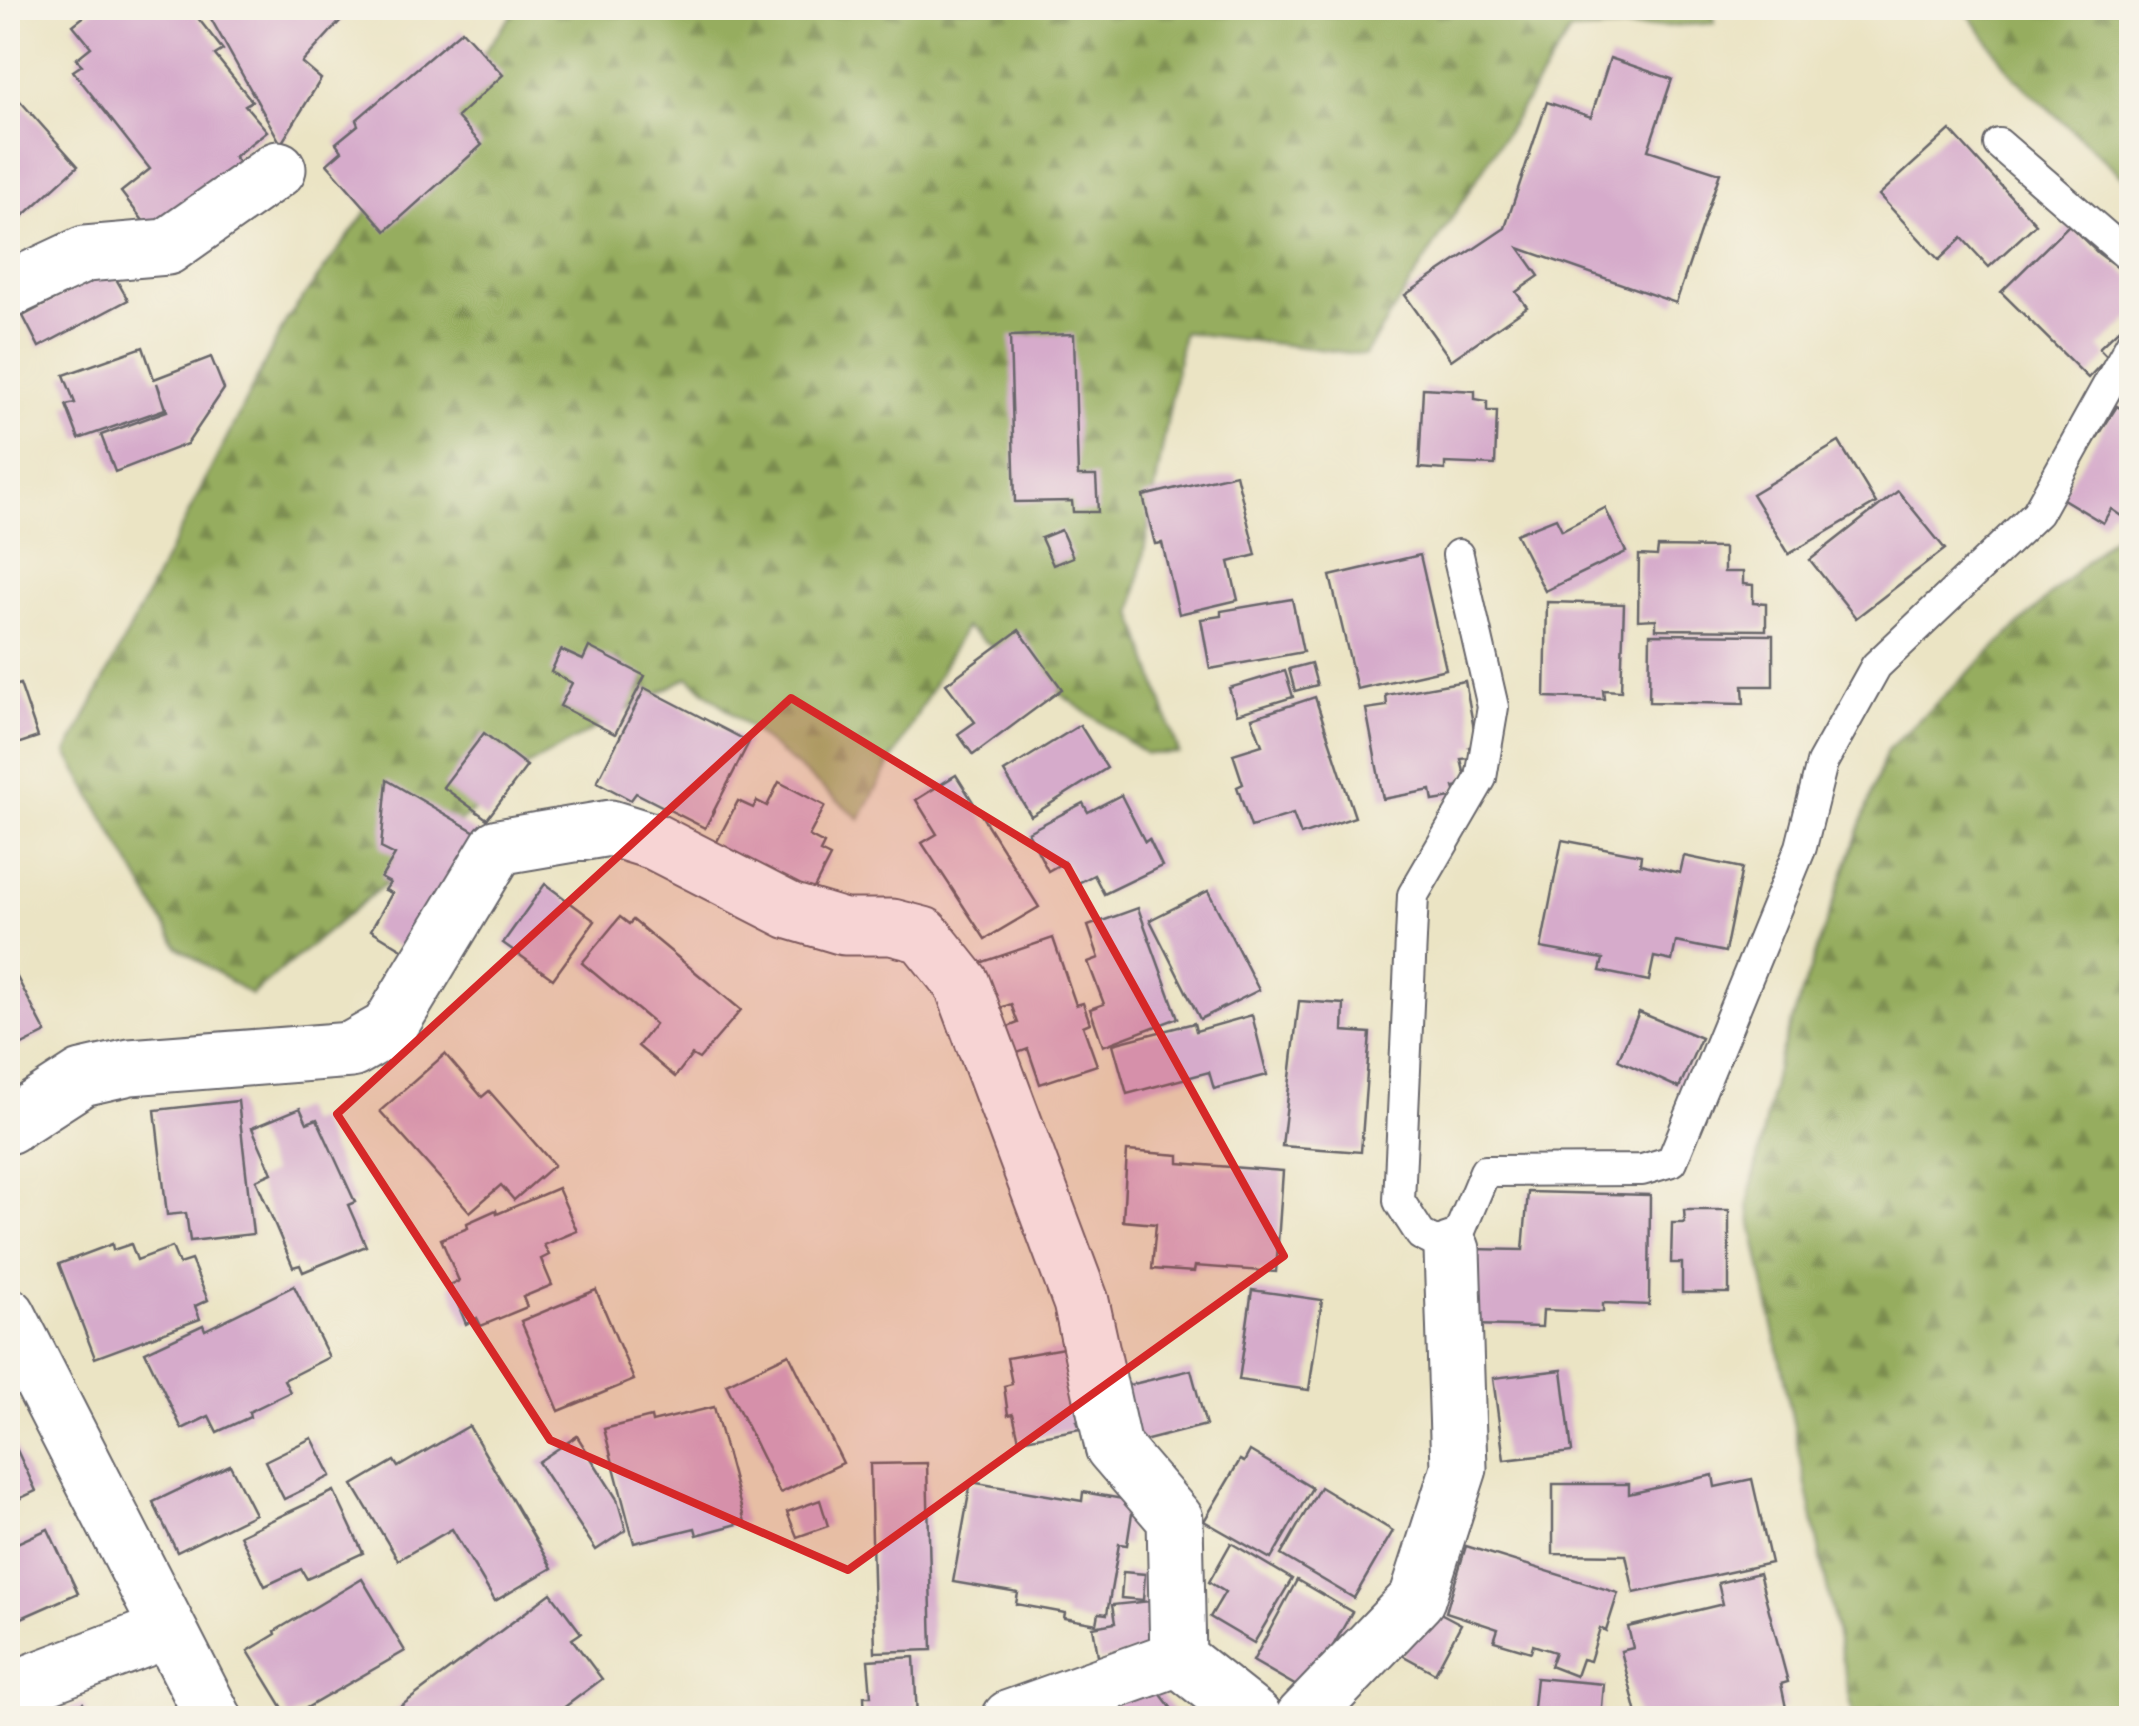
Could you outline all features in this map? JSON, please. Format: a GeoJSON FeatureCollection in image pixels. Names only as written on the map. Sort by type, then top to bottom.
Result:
{"type":"FeatureCollection","features":[{"type":"Feature","properties":{"kind":"street"},"geometry":{"type":"LineString","coordinates":[[8,290],[85,254],[167,247],[278,169]]}},
{"type":"Feature","properties":{"kind":"street"},"geometry":{"type":"LineString","coordinates":[[8,1126],[82,1078],[130,1067],[351,1050],[388,1030],[498,847],[610,828],[655,842],[790,911],[844,927],[892,927],[922,936],[962,984],[1081,1302],[1113,1447],[1175,1519],[1178,1658]]}},
{"type":"Feature","properties":{"kind":"street"},"geometry":{"type":"LineString","coordinates":[[1303,1718],[1417,1600],[1458,1468],[1452,1250]]}},
{"type":"Feature","properties":{"kind":"street"},"geometry":{"type":"LineString","coordinates":[[8,1315],[214,1718]]}},
{"type":"Feature","properties":{"kind":"street"},"geometry":{"type":"LineString","coordinates":[[8,1691],[168,1630]]}},
{"type":"Feature","properties":{"kind":"street"},"geometry":{"type":"LineString","coordinates":[[1010,1718],[1178,1658]]}},
{"type":"Feature","properties":{"kind":"street"},"geometry":{"type":"LineString","coordinates":[[1178,1658],[1254,1718]]}},
{"type":"Feature","properties":{"kind":"lane"},"geometry":{"type":"LineString","coordinates":[[1999,144],[2132,259]]}},
{"type":"Feature","properties":{"kind":"lane"},"geometry":{"type":"LineString","coordinates":[[1458,555],[1492,707],[1482,778],[1413,895],[1400,1202],[1422,1235],[1452,1250],[1485,1171],[1642,1170],[1672,1161],[1801,848],[1822,763],[1876,666],[2037,513],[2132,342]]}},
{"type":"Feature","properties":{"kind":"highlighted area"},"geometry":{"type":"Polygon","coordinates":[[[791,698],[1067,866],[1284,1256],[848,1570],[550,1440],[337,1114],[791,698]]]}},
{"type":"Feature","properties":{"kind":"green space"},"geometry":{"type":"Polygon","coordinates":[[[517,8],[1712,8],[1715,23],[1570,32],[1365,355],[1183,332],[1133,613],[1179,753],[1146,754],[965,627],[860,819],[688,677],[527,766],[251,995],[178,947],[67,753],[286,321],[517,8]]]}},
{"type":"Feature","properties":{"kind":"green space"},"geometry":{"type":"Polygon","coordinates":[[[1964,8],[2131,8],[2131,184],[2015,78],[1964,8]]]}},
{"type":"Feature","properties":{"kind":"green space"},"geometry":{"type":"Polygon","coordinates":[[[2131,519],[2131,1718],[1854,1718],[1748,1204],[1777,1064],[1887,750],[2131,519]]]}},
{"type":"Feature","properties":{"kind":"building"},"geometry":{"type":"Polygon","coordinates":[[[95,8],[190,8],[223,50],[215,55],[252,101],[245,105],[267,131],[234,157],[245,169],[151,231],[121,192],[150,169],[73,71],[82,65],[76,59],[91,47],[73,25],[95,8]]]}},
{"type":"Feature","properties":{"kind":"building"},"geometry":{"type":"Polygon","coordinates":[[[205,8],[352,8],[302,63],[321,79],[281,144],[205,8]]]}},
{"type":"Feature","properties":{"kind":"building"},"geometry":{"type":"Polygon","coordinates":[[[462,30],[503,75],[457,117],[482,145],[386,231],[327,164],[342,151],[336,143],[358,125],[356,120],[462,30]]]}},
{"type":"Feature","properties":{"kind":"building"},"geometry":{"type":"Polygon","coordinates":[[[1610,58],[1672,79],[1648,150],[1720,173],[1676,303],[1519,248],[1539,276],[1516,292],[1527,307],[1451,360],[1405,295],[1505,228],[1547,102],[1591,117],[1610,58]]]}},
{"type":"Feature","properties":{"kind":"building"},"geometry":{"type":"Polygon","coordinates":[[[13,93],[78,166],[8,230],[8,98],[13,93]]]}},
{"type":"Feature","properties":{"kind":"building"},"geometry":{"type":"Polygon","coordinates":[[[1950,130],[2036,224],[1989,267],[1962,238],[1939,260],[1879,195],[1950,130]]]}},
{"type":"Feature","properties":{"kind":"building"},"geometry":{"type":"Polygon","coordinates":[[[2069,225],[2132,278],[2132,317],[2099,348],[2108,357],[2088,378],[2001,292],[2069,225]]]}},
{"type":"Feature","properties":{"kind":"building"},"geometry":{"type":"Polygon","coordinates":[[[111,270],[128,300],[39,347],[23,316],[111,270]]]}},
{"type":"Feature","properties":{"kind":"building"},"geometry":{"type":"Polygon","coordinates":[[[1074,334],[1078,476],[1096,476],[1098,512],[1073,512],[1072,501],[1015,502],[1010,336],[1074,334]]]}},
{"type":"Feature","properties":{"kind":"building"},"geometry":{"type":"Polygon","coordinates":[[[143,347],[154,379],[211,357],[224,389],[187,444],[115,472],[101,435],[167,411],[157,383],[165,409],[79,439],[66,405],[75,403],[64,375],[143,347]]]}},
{"type":"Feature","properties":{"kind":"building"},"geometry":{"type":"Polygon","coordinates":[[[1423,388],[1475,391],[1475,399],[1487,401],[1487,411],[1497,411],[1495,465],[1445,463],[1445,470],[1419,468],[1423,388]]]}},
{"type":"Feature","properties":{"kind":"building"},"geometry":{"type":"Polygon","coordinates":[[[8,405],[15,440],[8,441],[8,405]]]}},
{"type":"Feature","properties":{"kind":"building"},"geometry":{"type":"Polygon","coordinates":[[[2117,406],[2132,416],[2132,513],[2127,520],[2111,509],[2103,523],[2060,497],[2117,406]]]}},
{"type":"Feature","properties":{"kind":"building"},"geometry":{"type":"Polygon","coordinates":[[[1839,442],[1876,503],[1789,554],[1752,494],[1839,442]]]}},
{"type":"Feature","properties":{"kind":"building"},"geometry":{"type":"Polygon","coordinates":[[[1236,474],[1256,555],[1229,562],[1238,600],[1179,614],[1162,543],[1155,544],[1143,496],[1236,474]]]}},
{"type":"Feature","properties":{"kind":"building"},"geometry":{"type":"Polygon","coordinates":[[[1898,491],[1945,549],[1856,618],[1810,560],[1898,491]]]}},
{"type":"Feature","properties":{"kind":"building"},"geometry":{"type":"Polygon","coordinates":[[[1605,508],[1626,552],[1545,591],[1516,534],[1556,518],[1562,530],[1605,508]]]}},
{"type":"Feature","properties":{"kind":"building"},"geometry":{"type":"Polygon","coordinates":[[[1061,530],[1073,557],[1053,565],[1041,538],[1061,530]]]}},
{"type":"Feature","properties":{"kind":"building"},"geometry":{"type":"Polygon","coordinates":[[[1658,547],[1724,548],[1724,572],[1743,572],[1743,584],[1753,585],[1753,603],[1766,604],[1766,630],[1656,629],[1656,619],[1638,620],[1639,555],[1657,556],[1658,547]]]}},
{"type":"Feature","properties":{"kind":"building"},"geometry":{"type":"Polygon","coordinates":[[[1420,555],[1446,669],[1357,689],[1330,576],[1420,555]]]}},
{"type":"Feature","properties":{"kind":"building"},"geometry":{"type":"Polygon","coordinates":[[[1292,599],[1303,652],[1210,669],[1201,619],[1221,616],[1221,611],[1292,599]]]}},
{"type":"Feature","properties":{"kind":"building"},"geometry":{"type":"Polygon","coordinates":[[[1547,602],[1624,604],[1621,691],[1603,690],[1604,699],[1545,697],[1547,602]]]}},
{"type":"Feature","properties":{"kind":"building"},"geometry":{"type":"Polygon","coordinates":[[[1019,630],[1062,689],[973,755],[958,734],[975,722],[946,684],[1019,630]]]}},
{"type":"Feature","properties":{"kind":"building"},"geometry":{"type":"Polygon","coordinates":[[[1650,634],[1773,635],[1773,686],[1743,686],[1744,704],[1649,702],[1650,634]]]}},
{"type":"Feature","properties":{"kind":"building"},"geometry":{"type":"Polygon","coordinates":[[[589,647],[645,676],[615,734],[560,706],[572,683],[551,672],[561,650],[583,660],[589,647]]]}},
{"type":"Feature","properties":{"kind":"building"},"geometry":{"type":"Polygon","coordinates":[[[1311,663],[1317,685],[1295,691],[1289,669],[1311,663]]]}},
{"type":"Feature","properties":{"kind":"building"},"geometry":{"type":"Polygon","coordinates":[[[1285,671],[1293,697],[1237,714],[1229,688],[1285,671]]]}},
{"type":"Feature","properties":{"kind":"building"},"geometry":{"type":"Polygon","coordinates":[[[1465,681],[1477,745],[1469,747],[1471,758],[1461,759],[1467,785],[1454,787],[1457,797],[1433,801],[1431,790],[1383,799],[1366,709],[1387,706],[1386,695],[1465,681]]]}},
{"type":"Feature","properties":{"kind":"building"},"geometry":{"type":"Polygon","coordinates":[[[20,684],[38,737],[8,747],[8,688],[20,684]]]}},
{"type":"Feature","properties":{"kind":"building"},"geometry":{"type":"Polygon","coordinates":[[[645,688],[749,742],[705,828],[636,793],[631,800],[597,782],[645,688]]]}},
{"type":"Feature","properties":{"kind":"building"},"geometry":{"type":"Polygon","coordinates":[[[1315,697],[1355,817],[1301,835],[1293,814],[1251,827],[1237,787],[1243,784],[1233,754],[1262,745],[1252,718],[1315,697]]]}},
{"type":"Feature","properties":{"kind":"building"},"geometry":{"type":"Polygon","coordinates":[[[1080,725],[1107,768],[1031,816],[1004,772],[1080,725]]]}},
{"type":"Feature","properties":{"kind":"building"},"geometry":{"type":"Polygon","coordinates":[[[484,733],[527,766],[487,819],[443,787],[484,733]]]}},
{"type":"Feature","properties":{"kind":"building"},"geometry":{"type":"Polygon","coordinates":[[[956,775],[1039,907],[985,939],[922,843],[937,834],[916,800],[956,775]]]}},
{"type":"Feature","properties":{"kind":"building"},"geometry":{"type":"Polygon","coordinates":[[[387,780],[482,836],[412,955],[371,930],[392,893],[385,890],[390,883],[381,878],[395,855],[381,848],[387,780]]]}},
{"type":"Feature","properties":{"kind":"building"},"geometry":{"type":"Polygon","coordinates":[[[779,782],[825,806],[809,836],[824,844],[820,852],[830,857],[809,898],[713,849],[738,801],[753,808],[757,801],[767,806],[779,782]]]}},
{"type":"Feature","properties":{"kind":"building"},"geometry":{"type":"Polygon","coordinates":[[[1121,795],[1162,866],[1104,894],[1094,875],[1076,884],[1064,862],[1048,871],[1028,832],[1083,803],[1088,812],[1121,795]]]}},
{"type":"Feature","properties":{"kind":"building"},"geometry":{"type":"Polygon","coordinates":[[[1562,840],[1641,855],[1640,864],[1680,873],[1684,856],[1742,868],[1725,952],[1676,942],[1672,961],[1654,957],[1649,981],[1600,971],[1603,959],[1541,948],[1562,840]]]}},
{"type":"Feature","properties":{"kind":"building"},"geometry":{"type":"Polygon","coordinates":[[[545,884],[595,921],[553,979],[503,943],[545,884]]]}},
{"type":"Feature","properties":{"kind":"building"},"geometry":{"type":"Polygon","coordinates":[[[1208,891],[1259,990],[1200,1019],[1150,920],[1208,891]]]}},
{"type":"Feature","properties":{"kind":"building"},"geometry":{"type":"Polygon","coordinates":[[[1138,908],[1178,1018],[1103,1046],[1090,1009],[1104,1004],[1088,962],[1099,958],[1088,926],[1138,908]]]}},
{"type":"Feature","properties":{"kind":"building"},"geometry":{"type":"Polygon","coordinates":[[[620,917],[629,924],[633,920],[741,1010],[699,1059],[692,1055],[675,1077],[638,1046],[655,1024],[582,963],[620,917]]]}},
{"type":"Feature","properties":{"kind":"building"},"geometry":{"type":"Polygon","coordinates":[[[1053,938],[1076,1005],[1083,1003],[1090,1023],[1083,1026],[1097,1065],[1040,1084],[1028,1049],[1012,1055],[1003,1029],[1018,1023],[1011,1004],[992,1011],[977,964],[1053,938]]]}},
{"type":"Feature","properties":{"kind":"building"},"geometry":{"type":"Polygon","coordinates":[[[8,960],[46,1033],[8,1052],[8,960]]]}},
{"type":"Feature","properties":{"kind":"building"},"geometry":{"type":"Polygon","coordinates":[[[1299,1001],[1344,1004],[1343,1031],[1370,1033],[1361,1152],[1282,1146],[1299,1001]]]}},
{"type":"Feature","properties":{"kind":"building"},"geometry":{"type":"Polygon","coordinates":[[[1639,1012],[1701,1038],[1679,1088],[1618,1060],[1639,1012]]]}},
{"type":"Feature","properties":{"kind":"building"},"geometry":{"type":"Polygon","coordinates":[[[1252,1015],[1267,1075],[1214,1089],[1209,1072],[1127,1094],[1113,1044],[1194,1023],[1196,1031],[1252,1015]]]}},
{"type":"Feature","properties":{"kind":"building"},"geometry":{"type":"Polygon","coordinates":[[[445,1054],[482,1097],[489,1091],[554,1165],[514,1200],[501,1185],[470,1212],[380,1111],[445,1054]]]}},
{"type":"Feature","properties":{"kind":"building"},"geometry":{"type":"Polygon","coordinates":[[[238,1101],[253,1234],[190,1241],[186,1213],[167,1215],[155,1110],[238,1101]]]}},
{"type":"Feature","properties":{"kind":"building"},"geometry":{"type":"Polygon","coordinates":[[[300,1108],[307,1123],[317,1119],[355,1202],[348,1205],[366,1246],[303,1272],[300,1265],[293,1267],[256,1180],[272,1173],[252,1128],[300,1108]]]}},
{"type":"Feature","properties":{"kind":"building"},"geometry":{"type":"Polygon","coordinates":[[[1127,1151],[1179,1155],[1179,1163],[1283,1171],[1276,1272],[1195,1266],[1194,1272],[1152,1269],[1156,1224],[1123,1221],[1127,1151]]]}},
{"type":"Feature","properties":{"kind":"building"},"geometry":{"type":"Polygon","coordinates":[[[558,1188],[577,1231],[544,1245],[549,1255],[541,1259],[552,1285],[523,1297],[527,1307],[481,1326],[477,1318],[466,1324],[450,1285],[459,1281],[441,1239],[496,1210],[497,1214],[558,1188]]]}},
{"type":"Feature","properties":{"kind":"building"},"geometry":{"type":"Polygon","coordinates":[[[1528,1192],[1650,1195],[1649,1305],[1603,1303],[1603,1312],[1543,1310],[1542,1327],[1474,1325],[1471,1249],[1523,1250],[1528,1192]]]}},
{"type":"Feature","properties":{"kind":"building"},"geometry":{"type":"Polygon","coordinates":[[[1684,1210],[1729,1210],[1729,1293],[1682,1293],[1682,1263],[1671,1263],[1672,1223],[1685,1223],[1684,1210]]]}},
{"type":"Feature","properties":{"kind":"building"},"geometry":{"type":"Polygon","coordinates":[[[112,1244],[113,1250],[131,1244],[137,1260],[172,1247],[179,1264],[191,1260],[208,1300],[195,1306],[200,1319],[95,1358],[59,1264],[112,1244]]]}},
{"type":"Feature","properties":{"kind":"building"},"geometry":{"type":"Polygon","coordinates":[[[294,1286],[329,1357],[284,1380],[290,1392],[249,1412],[250,1417],[217,1432],[209,1416],[182,1429],[145,1352],[203,1325],[205,1330],[294,1286]]]}},
{"type":"Feature","properties":{"kind":"building"},"geometry":{"type":"Polygon","coordinates":[[[596,1290],[634,1380],[559,1411],[521,1321],[596,1290]]]}},
{"type":"Feature","properties":{"kind":"building"},"geometry":{"type":"Polygon","coordinates":[[[1252,1290],[1322,1300],[1309,1390],[1239,1380],[1252,1290]]]}},
{"type":"Feature","properties":{"kind":"building"},"geometry":{"type":"Polygon","coordinates":[[[1075,1346],[1089,1419],[1077,1421],[1080,1429],[1019,1440],[1013,1414],[1008,1415],[1004,1386],[1012,1384],[1007,1358],[1075,1346]]]}},
{"type":"Feature","properties":{"kind":"building"},"geometry":{"type":"Polygon","coordinates":[[[789,1354],[843,1463],[780,1493],[726,1384],[789,1354]]]}},
{"type":"Feature","properties":{"kind":"building"},"geometry":{"type":"Polygon","coordinates":[[[1191,1370],[1206,1425],[1132,1444],[1117,1388],[1191,1370]]]}},
{"type":"Feature","properties":{"kind":"building"},"geometry":{"type":"Polygon","coordinates":[[[1562,1370],[1572,1452],[1504,1460],[1493,1378],[1562,1370]]]}},
{"type":"Feature","properties":{"kind":"building"},"geometry":{"type":"Polygon","coordinates":[[[714,1407],[745,1522],[697,1535],[695,1528],[634,1543],[604,1429],[714,1407]]]}},
{"type":"Feature","properties":{"kind":"building"},"geometry":{"type":"Polygon","coordinates":[[[469,1426],[552,1568],[495,1601],[452,1529],[398,1560],[353,1485],[394,1461],[398,1467],[469,1426]]]}},
{"type":"Feature","properties":{"kind":"building"},"geometry":{"type":"Polygon","coordinates":[[[8,1431],[36,1491],[8,1504],[8,1431]]]}},
{"type":"Feature","properties":{"kind":"building"},"geometry":{"type":"Polygon","coordinates":[[[577,1436],[617,1499],[626,1530],[596,1550],[538,1462],[577,1436]]]}},
{"type":"Feature","properties":{"kind":"building"},"geometry":{"type":"Polygon","coordinates":[[[312,1438],[331,1476],[284,1499],[265,1461],[312,1438]]]}},
{"type":"Feature","properties":{"kind":"building"},"geometry":{"type":"Polygon","coordinates":[[[1250,1451],[1312,1488],[1271,1559],[1204,1521],[1240,1460],[1244,1462],[1250,1451]]]}},
{"type":"Feature","properties":{"kind":"building"},"geometry":{"type":"Polygon","coordinates":[[[927,1463],[932,1650],[875,1652],[870,1464],[927,1463]]]}},
{"type":"Feature","properties":{"kind":"building"},"geometry":{"type":"Polygon","coordinates":[[[230,1465],[255,1514],[177,1552],[153,1502],[230,1465]]]}},
{"type":"Feature","properties":{"kind":"building"},"geometry":{"type":"Polygon","coordinates":[[[1713,1475],[1715,1487],[1752,1479],[1771,1563],[1634,1593],[1626,1555],[1553,1554],[1553,1484],[1629,1484],[1629,1494],[1713,1475]]]}},
{"type":"Feature","properties":{"kind":"building"},"geometry":{"type":"Polygon","coordinates":[[[971,1482],[1082,1501],[1083,1492],[1134,1501],[1127,1545],[1119,1544],[1107,1614],[1099,1613],[1097,1624],[1064,1618],[1065,1613],[1016,1604],[1018,1593],[953,1582],[971,1482]]]}},
{"type":"Feature","properties":{"kind":"building"},"geometry":{"type":"Polygon","coordinates":[[[1320,1487],[1393,1531],[1354,1598],[1281,1555],[1320,1487]]]}},
{"type":"Feature","properties":{"kind":"building"},"geometry":{"type":"Polygon","coordinates":[[[334,1491],[363,1553],[307,1579],[301,1569],[265,1586],[240,1535],[334,1491]]]}},
{"type":"Feature","properties":{"kind":"building"},"geometry":{"type":"Polygon","coordinates":[[[820,1500],[828,1526],[797,1537],[787,1512],[820,1500]]]}},
{"type":"Feature","properties":{"kind":"building"},"geometry":{"type":"Polygon","coordinates":[[[48,1529],[78,1593],[8,1624],[8,1547],[48,1529]]]}},
{"type":"Feature","properties":{"kind":"building"},"geometry":{"type":"Polygon","coordinates":[[[1231,1543],[1292,1579],[1254,1643],[1210,1617],[1225,1592],[1209,1582],[1231,1543]]]}},
{"type":"Feature","properties":{"kind":"building"},"geometry":{"type":"Polygon","coordinates":[[[1466,1546],[1618,1593],[1606,1631],[1600,1628],[1590,1661],[1582,1659],[1576,1676],[1550,1666],[1555,1652],[1533,1645],[1531,1652],[1494,1641],[1498,1629],[1446,1612],[1466,1546]]]}},
{"type":"Feature","properties":{"kind":"building"},"geometry":{"type":"Polygon","coordinates":[[[1123,1572],[1145,1574],[1143,1600],[1121,1598],[1123,1572]]]}},
{"type":"Feature","properties":{"kind":"building"},"geometry":{"type":"Polygon","coordinates":[[[1759,1573],[1788,1682],[1781,1684],[1786,1708],[1742,1718],[1638,1718],[1621,1651],[1633,1648],[1628,1627],[1723,1604],[1718,1583],[1759,1573]]]}},
{"type":"Feature","properties":{"kind":"building"},"geometry":{"type":"Polygon","coordinates":[[[362,1579],[405,1651],[289,1718],[248,1651],[362,1579]]]}},
{"type":"Feature","properties":{"kind":"building"},"geometry":{"type":"Polygon","coordinates":[[[1297,1580],[1352,1612],[1307,1692],[1253,1661],[1297,1580]]]}},
{"type":"Feature","properties":{"kind":"building"},"geometry":{"type":"Polygon","coordinates":[[[551,1593],[581,1633],[572,1639],[602,1679],[550,1718],[385,1718],[551,1593]]]}},
{"type":"Feature","properties":{"kind":"building"},"geometry":{"type":"Polygon","coordinates":[[[1160,1600],[1168,1646],[1099,1661],[1093,1627],[1115,1623],[1112,1605],[1160,1600]]]}},
{"type":"Feature","properties":{"kind":"building"},"geometry":{"type":"Polygon","coordinates":[[[1427,1606],[1461,1624],[1435,1673],[1402,1655],[1427,1606]]]}},
{"type":"Feature","properties":{"kind":"building"},"geometry":{"type":"Polygon","coordinates":[[[914,1657],[917,1718],[865,1718],[864,1696],[871,1696],[868,1660],[914,1657]]]}},
{"type":"Feature","properties":{"kind":"building"},"geometry":{"type":"Polygon","coordinates":[[[1536,1678],[1604,1684],[1601,1718],[1532,1718],[1536,1678]]]}},
{"type":"Feature","properties":{"kind":"building"},"geometry":{"type":"Polygon","coordinates":[[[1149,1679],[1179,1718],[1097,1718],[1149,1679]]]}},
{"type":"Feature","properties":{"kind":"building"},"geometry":{"type":"Polygon","coordinates":[[[83,1703],[89,1718],[46,1718],[83,1703]]]}}]}
